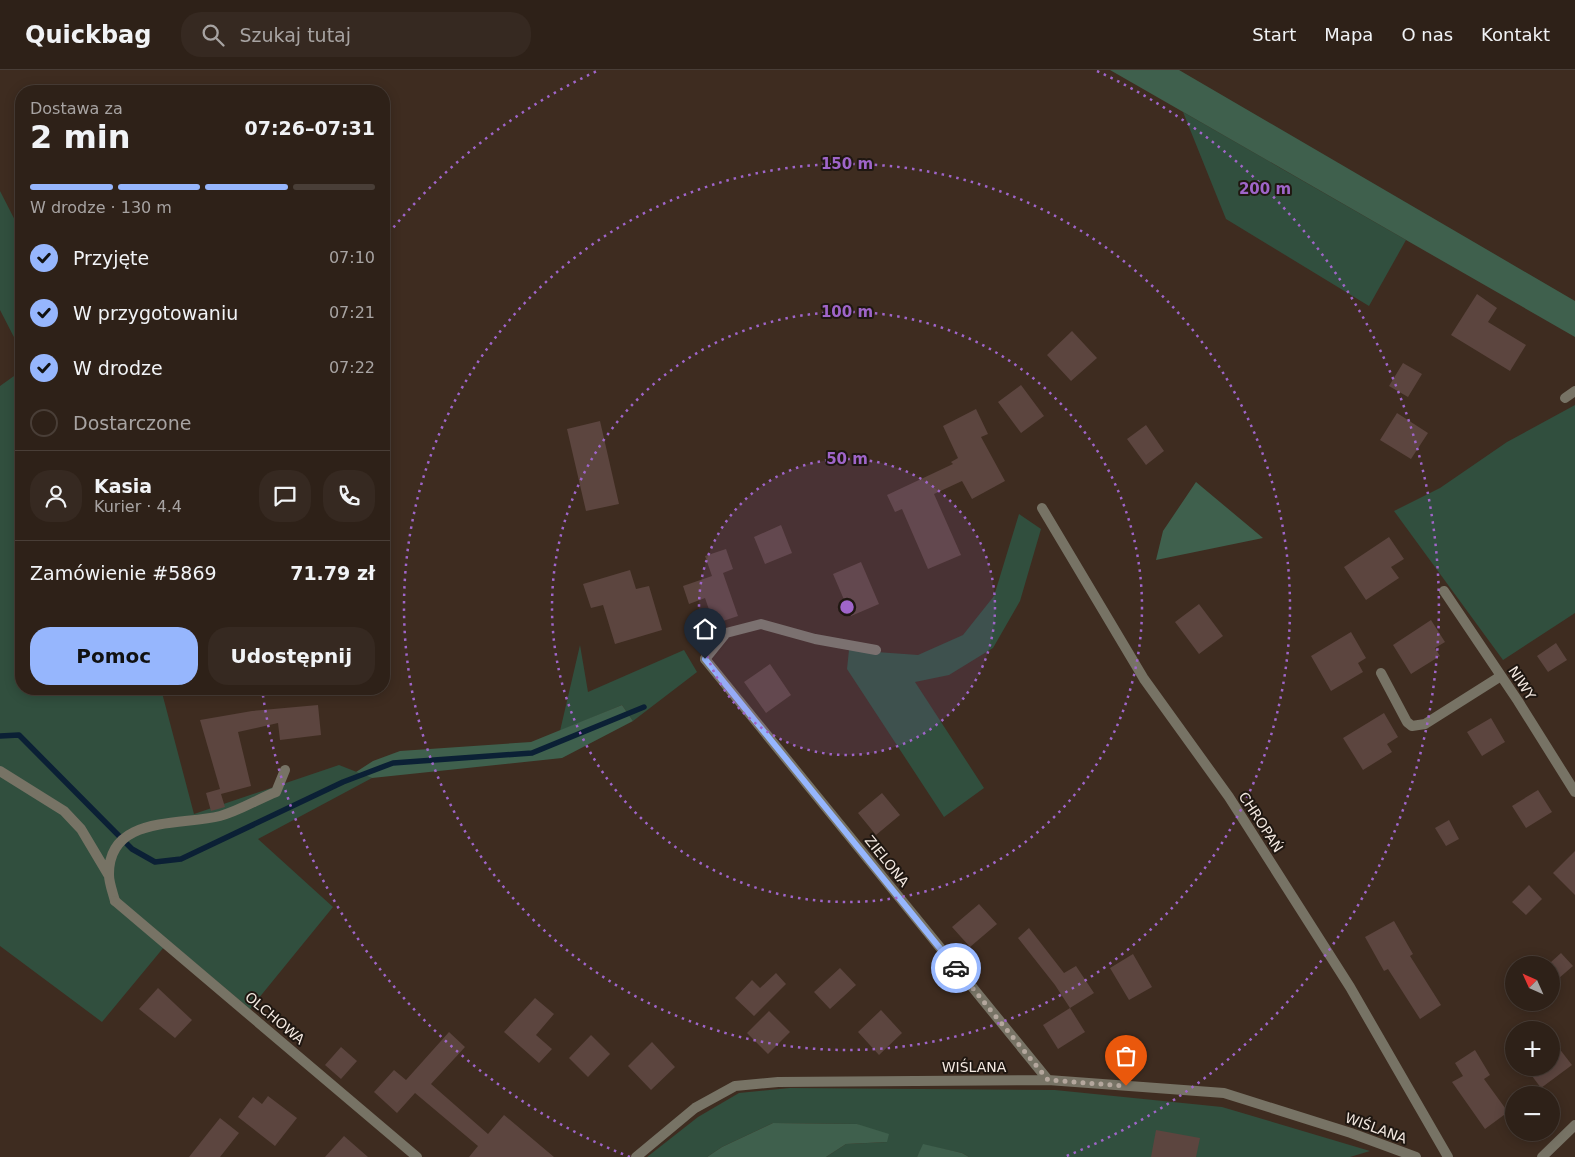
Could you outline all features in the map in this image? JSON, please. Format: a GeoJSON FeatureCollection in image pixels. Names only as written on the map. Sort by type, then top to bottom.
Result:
{"type":"FeatureCollection","features":[{"type":"Feature","properties":{"kind":"street"},"geometry":{"type":"LineString","coordinates":[[1565,398],[1575,391]]}},
{"type":"Feature","properties":{"kind":"street","name":"CHROPAŃ"},"geometry":{"type":"LineString","coordinates":[[1042,508],[1144,679],[1229,797],[1350,987],[1448,1157]]}},
{"type":"Feature","properties":{"kind":"street","name":"NIWY"},"geometry":{"type":"LineString","coordinates":[[1444,591],[1575,792]]}},
{"type":"Feature","properties":{"kind":"street","name":"ZIELONA"},"geometry":{"type":"LineString","coordinates":[[876,650],[815,639],[761,624],[726,633],[705,659],[1048,1080]]}},
{"type":"Feature","properties":{"kind":"street"},"geometry":{"type":"LineString","coordinates":[[1381,673],[1407,722],[1412,726],[1425,724],[1501,676]]}},
{"type":"Feature","properties":{"kind":"street"},"geometry":{"type":"LineString","coordinates":[[109,876],[112,855],[120,840],[136,830],[221,816],[276,792],[285,770]]}},
{"type":"Feature","properties":{"kind":"street"},"geometry":{"type":"LineString","coordinates":[[0,771],[64,811],[81,829],[109,876]]}},
{"type":"Feature","properties":{"kind":"street","name":"OLCHOWA"},"geometry":{"type":"LineString","coordinates":[[109,876],[115,901],[417,1157]]}},
{"type":"Feature","properties":{"kind":"street","name":"WIŚLANA"},"geometry":{"type":"LineString","coordinates":[[636,1157],[695,1108],[735,1086],[778,1082],[1048,1080],[1224,1093],[1351,1133],[1416,1157]]}},
{"type":"Feature","properties":{"kind":"street"},"geometry":{"type":"LineString","coordinates":[[1542,1157],[1575,1126]]}},
{"type":"Feature","properties":{"kind":"green space"},"geometry":{"type":"Polygon","coordinates":[[[1110,70],[1179,70],[1575,301],[1575,337],[1110,70]]]}},
{"type":"Feature","properties":{"kind":"green space"},"geometry":{"type":"Polygon","coordinates":[[[1183,112],[1406,240],[1369,306],[1226,219],[1183,112]]]}},
{"type":"Feature","properties":{"kind":"green space"},"geometry":{"type":"Polygon","coordinates":[[[0,191],[15,220],[15,339],[0,310],[0,191]]]}},
{"type":"Feature","properties":{"kind":"green space"},"geometry":{"type":"Polygon","coordinates":[[[15,375],[15,695],[163,695],[194,814],[339,765],[372,778],[258,839],[333,907],[250,1009],[169,941],[102,1022],[0,946],[0,386],[15,375]]]}},
{"type":"Feature","properties":{"kind":"green space"},"geometry":{"type":"Polygon","coordinates":[[[1575,405],[1575,613],[1503,660],[1394,511],[1440,488],[1507,442],[1575,405]]]}},
{"type":"Feature","properties":{"kind":"green space"},"geometry":{"type":"Polygon","coordinates":[[[1196,482],[1263,538],[1156,560],[1163,531],[1196,482]]]}},
{"type":"Feature","properties":{"kind":"green space"},"geometry":{"type":"Polygon","coordinates":[[[1019,514],[1041,529],[1020,601],[993,648],[949,675],[915,682],[984,788],[944,817],[847,669],[849,650],[918,655],[963,635],[994,596],[1019,514]]]}},
{"type":"Feature","properties":{"kind":"green space"},"geometry":{"type":"Polygon","coordinates":[[[580,645],[588,692],[684,650],[697,672],[633,721],[622,705],[560,731],[580,645]]]}},
{"type":"Feature","properties":{"kind":"green space"},"geometry":{"type":"Polygon","coordinates":[[[622,705],[633,721],[562,758],[372,778],[356,772],[373,761],[400,751],[531,742],[622,705]]]}},
{"type":"Feature","properties":{"kind":"green space"},"geometry":{"type":"Polygon","coordinates":[[[790,1088],[1055,1090],[1222,1107],[1370,1151],[1350,1157],[969,1157],[962,1153],[924,1145],[917,1157],[826,1157],[846,1144],[887,1142],[857,1124],[773,1123],[722,1147],[707,1157],[647,1157],[698,1117],[739,1093],[790,1088]]]}},
{"type":"Feature","properties":{"kind":"green space"},"geometry":{"type":"Polygon","coordinates":[[[773,1123],[857,1124],[889,1134],[887,1142],[846,1144],[826,1157],[707,1157],[722,1147],[773,1123]]]}},
{"type":"Feature","properties":{"kind":"green space"},"geometry":{"type":"Polygon","coordinates":[[[923,1144],[962,1153],[969,1157],[917,1157],[923,1144]]]}},
{"type":"Feature","properties":{"kind":"building"},"geometry":{"type":"Polygon","coordinates":[[[1477,294],[1497,308],[1488,322],[1526,345],[1510,371],[1451,335],[1477,294]]]}},
{"type":"Feature","properties":{"kind":"building"},"geometry":{"type":"Polygon","coordinates":[[[1072,331],[1097,358],[1071,381],[1047,355],[1072,331]]]}},
{"type":"Feature","properties":{"kind":"building"},"geometry":{"type":"Polygon","coordinates":[[[1403,363],[1422,374],[1408,397],[1389,386],[1403,363]]]}},
{"type":"Feature","properties":{"kind":"building"},"geometry":{"type":"Polygon","coordinates":[[[1021,385],[1044,416],[1021,433],[998,402],[1021,385]]]}},
{"type":"Feature","properties":{"kind":"building"},"geometry":{"type":"Polygon","coordinates":[[[976,409],[988,434],[981,437],[1005,481],[972,499],[962,481],[934,494],[961,555],[928,569],[902,509],[895,512],[887,495],[953,464],[951,462],[958,458],[943,426],[976,409]]]}},
{"type":"Feature","properties":{"kind":"building"},"geometry":{"type":"Polygon","coordinates":[[[1397,413],[1428,433],[1411,459],[1380,440],[1397,413]]]}},
{"type":"Feature","properties":{"kind":"building"},"geometry":{"type":"Polygon","coordinates":[[[600,421],[619,504],[586,511],[567,429],[600,421]]]}},
{"type":"Feature","properties":{"kind":"building"},"geometry":{"type":"Polygon","coordinates":[[[1146,425],[1164,451],[1146,465],[1127,439],[1146,425]]]}},
{"type":"Feature","properties":{"kind":"building"},"geometry":{"type":"Polygon","coordinates":[[[781,525],[792,553],[765,564],[754,537],[781,525]]]}},
{"type":"Feature","properties":{"kind":"building"},"geometry":{"type":"Polygon","coordinates":[[[1389,537],[1404,559],[1391,567],[1399,578],[1366,600],[1344,567],[1389,537]]]}},
{"type":"Feature","properties":{"kind":"building"},"geometry":{"type":"Polygon","coordinates":[[[726,549],[733,569],[723,573],[738,616],[714,624],[705,598],[689,604],[683,586],[712,576],[705,556],[726,549]]]}},
{"type":"Feature","properties":{"kind":"building"},"geometry":{"type":"Polygon","coordinates":[[[861,562],[879,604],[851,616],[833,574],[861,562]]]}},
{"type":"Feature","properties":{"kind":"building"},"geometry":{"type":"Polygon","coordinates":[[[630,570],[636,589],[649,586],[662,630],[615,644],[603,605],[591,608],[583,584],[630,570]]]}},
{"type":"Feature","properties":{"kind":"building"},"geometry":{"type":"Polygon","coordinates":[[[1199,604],[1223,636],[1199,654],[1175,622],[1199,604]]]}},
{"type":"Feature","properties":{"kind":"building"},"geometry":{"type":"Polygon","coordinates":[[[1431,620],[1445,642],[1435,648],[1440,656],[1411,674],[1393,645],[1431,620]]]}},
{"type":"Feature","properties":{"kind":"building"},"geometry":{"type":"Polygon","coordinates":[[[1351,632],[1366,658],[1358,663],[1363,672],[1331,691],[1311,656],[1351,632]]]}},
{"type":"Feature","properties":{"kind":"building"},"geometry":{"type":"Polygon","coordinates":[[[1556,643],[1567,660],[1548,672],[1537,656],[1556,643]]]}},
{"type":"Feature","properties":{"kind":"building"},"geometry":{"type":"Polygon","coordinates":[[[770,664],[791,695],[766,713],[744,682],[770,664]]]}},
{"type":"Feature","properties":{"kind":"building"},"geometry":{"type":"Polygon","coordinates":[[[318,705],[321,735],[280,740],[278,723],[238,732],[251,786],[221,794],[225,807],[211,811],[206,793],[220,789],[200,720],[252,711],[318,705]]]}},
{"type":"Feature","properties":{"kind":"building"},"geometry":{"type":"Polygon","coordinates":[[[1384,713],[1398,737],[1387,744],[1392,752],[1363,770],[1343,738],[1384,713]]]}},
{"type":"Feature","properties":{"kind":"building"},"geometry":{"type":"Polygon","coordinates":[[[1491,718],[1505,742],[1482,756],[1467,732],[1491,718]]]}},
{"type":"Feature","properties":{"kind":"building"},"geometry":{"type":"Polygon","coordinates":[[[1538,790],[1552,812],[1526,828],[1512,806],[1538,790]]]}},
{"type":"Feature","properties":{"kind":"building"},"geometry":{"type":"Polygon","coordinates":[[[882,793],[900,815],[876,835],[858,813],[882,793]]]}},
{"type":"Feature","properties":{"kind":"building"},"geometry":{"type":"Polygon","coordinates":[[[1449,820],[1459,839],[1446,846],[1435,828],[1449,820]]]}},
{"type":"Feature","properties":{"kind":"building"},"geometry":{"type":"Polygon","coordinates":[[[1575,851],[1575,895],[1553,873],[1575,851]]]}},
{"type":"Feature","properties":{"kind":"building"},"geometry":{"type":"Polygon","coordinates":[[[1529,885],[1542,899],[1526,915],[1512,902],[1529,885]]]}},
{"type":"Feature","properties":{"kind":"building"},"geometry":{"type":"Polygon","coordinates":[[[979,904],[997,924],[970,947],[952,927],[979,904]]]}},
{"type":"Feature","properties":{"kind":"building"},"geometry":{"type":"Polygon","coordinates":[[[1394,921],[1413,954],[1410,956],[1441,1005],[1420,1019],[1388,969],[1384,971],[1365,937],[1394,921]]]}},
{"type":"Feature","properties":{"kind":"building"},"geometry":{"type":"Polygon","coordinates":[[[1029,928],[1064,973],[1076,966],[1094,993],[1070,1008],[1055,985],[1018,938],[1029,928]]]}},
{"type":"Feature","properties":{"kind":"building"},"geometry":{"type":"Polygon","coordinates":[[[1561,953],[1573,966],[1560,977],[1560,956],[1558,956],[1561,953]]]}},
{"type":"Feature","properties":{"kind":"building"},"geometry":{"type":"Polygon","coordinates":[[[1133,954],[1152,987],[1129,1000],[1110,968],[1133,954]]]}},
{"type":"Feature","properties":{"kind":"building"},"geometry":{"type":"Polygon","coordinates":[[[840,968],[856,985],[830,1009],[814,992],[840,968]]]}},
{"type":"Feature","properties":{"kind":"building"},"geometry":{"type":"Polygon","coordinates":[[[776,973],[786,984],[754,1016],[735,998],[752,980],[760,988],[776,973]]]}},
{"type":"Feature","properties":{"kind":"building"},"geometry":{"type":"Polygon","coordinates":[[[158,988],[192,1020],[175,1038],[139,1009],[158,988]]]}},
{"type":"Feature","properties":{"kind":"building"},"geometry":{"type":"Polygon","coordinates":[[[535,998],[554,1014],[536,1035],[552,1049],[539,1063],[504,1032],[535,998]]]}},
{"type":"Feature","properties":{"kind":"building"},"geometry":{"type":"Polygon","coordinates":[[[1070,1008],[1085,1032],[1058,1049],[1043,1025],[1070,1008]]]}},
{"type":"Feature","properties":{"kind":"building"},"geometry":{"type":"Polygon","coordinates":[[[881,1010],[902,1033],[879,1055],[858,1032],[881,1010]]]}},
{"type":"Feature","properties":{"kind":"building"},"geometry":{"type":"Polygon","coordinates":[[[769,1011],[790,1032],[768,1054],[747,1033],[769,1011]]]}},
{"type":"Feature","properties":{"kind":"building"},"geometry":{"type":"Polygon","coordinates":[[[449,1032],[465,1047],[431,1084],[488,1134],[504,1115],[554,1157],[469,1157],[478,1146],[415,1093],[397,1113],[374,1092],[394,1070],[406,1080],[449,1032]]]}},
{"type":"Feature","properties":{"kind":"building"},"geometry":{"type":"Polygon","coordinates":[[[591,1035],[610,1054],[588,1077],[569,1058],[591,1035]]]}},
{"type":"Feature","properties":{"kind":"building"},"geometry":{"type":"Polygon","coordinates":[[[652,1042],[675,1067],[651,1090],[628,1066],[652,1042]]]}},
{"type":"Feature","properties":{"kind":"building"},"geometry":{"type":"Polygon","coordinates":[[[341,1047],[357,1061],[341,1079],[325,1065],[341,1047]]]}},
{"type":"Feature","properties":{"kind":"building"},"geometry":{"type":"Polygon","coordinates":[[[1475,1050],[1490,1075],[1484,1079],[1505,1108],[1505,1114],[1485,1129],[1452,1082],[1463,1076],[1455,1063],[1475,1050]]]}},
{"type":"Feature","properties":{"kind":"building"},"geometry":{"type":"Polygon","coordinates":[[[1560,1050],[1572,1065],[1560,1074],[1560,1050]]]}},
{"type":"Feature","properties":{"kind":"building"},"geometry":{"type":"Polygon","coordinates":[[[1532,1076],[1557,1076],[1544,1086],[1540,1086],[1532,1076]]]}},
{"type":"Feature","properties":{"kind":"building"},"geometry":{"type":"Polygon","coordinates":[[[268,1096],[297,1118],[275,1146],[238,1117],[253,1097],[262,1104],[268,1096]]]}},
{"type":"Feature","properties":{"kind":"building"},"geometry":{"type":"Polygon","coordinates":[[[220,1118],[239,1133],[220,1157],[189,1157],[220,1118]]]}},
{"type":"Feature","properties":{"kind":"building"},"geometry":{"type":"Polygon","coordinates":[[[1156,1130],[1200,1138],[1196,1157],[1151,1157],[1156,1130]]]}},
{"type":"Feature","properties":{"kind":"building"},"geometry":{"type":"Polygon","coordinates":[[[344,1136],[368,1157],[325,1157],[344,1136]]]}},
{"type":"Feature","properties":{"kind":"waterway"},"geometry":{"type":"LineString","coordinates":[[0,736],[19,735],[132,849],[155,862],[181,859],[343,782],[393,763],[532,753],[644,707]]}},
{"type":"Feature","properties":{"kind":"way so far"},"geometry":{"type":"LineString","coordinates":[[956,968],[1048,1080],[1126,1086]]}},
{"type":"Feature","properties":{"kind":"route"},"geometry":{"type":"LineString","coordinates":[[705,659],[956,968]]}}]}
